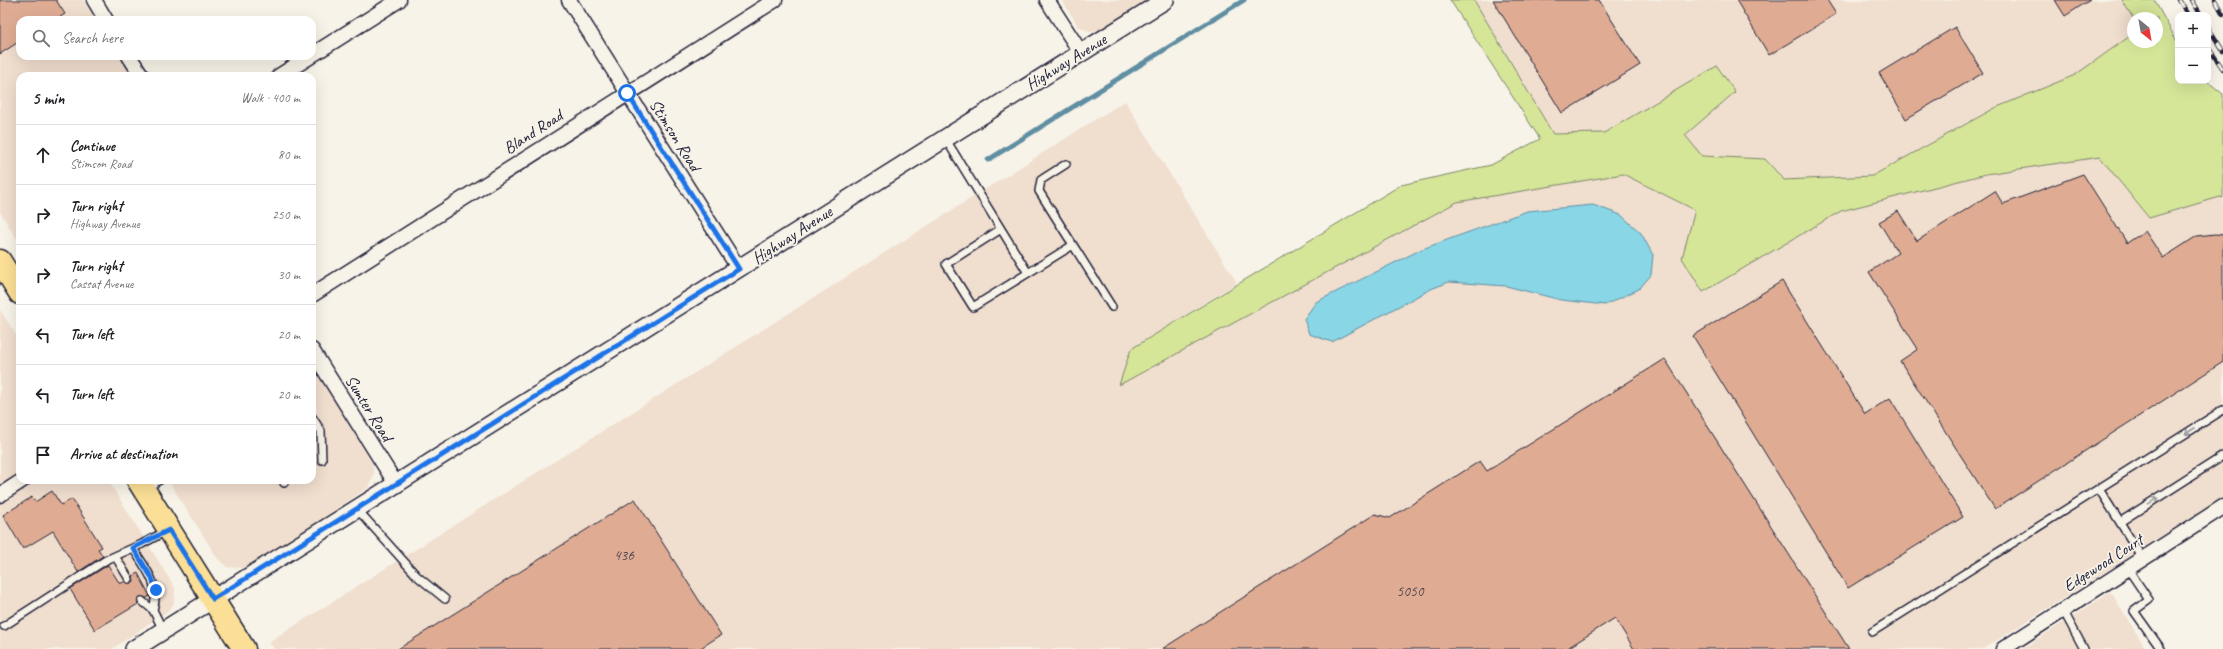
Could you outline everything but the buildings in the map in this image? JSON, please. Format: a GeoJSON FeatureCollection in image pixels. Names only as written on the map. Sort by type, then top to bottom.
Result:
{"type":"FeatureCollection","features":[{"type":"Feature","properties":{"kind":"main road"},"geometry":{"type":"LineString","coordinates":[[0,262],[16,287]]}},
{"type":"Feature","properties":{"kind":"main road"},"geometry":{"type":"LineString","coordinates":[[147,484],[169,530],[244,649]]}},
{"type":"Feature","properties":{"kind":"street"},"geometry":{"type":"LineString","coordinates":[[94,0],[104,16]]}},
{"type":"Feature","properties":{"kind":"street"},"geometry":{"type":"LineString","coordinates":[[316,53],[399,0]]}},
{"type":"Feature","properties":{"kind":"street","name":"Stimson Road"},"geometry":{"type":"LineString","coordinates":[[569,0],[739,269]]}},
{"type":"Feature","properties":{"kind":"street","name":"Bland Road"},"geometry":{"type":"LineString","coordinates":[[316,292],[775,0]]}},
{"type":"Feature","properties":{"kind":"street"},"geometry":{"type":"LineString","coordinates":[[1047,0],[1081,53]]}},
{"type":"Feature","properties":{"kind":"street","name":"Highway Avenue"},"geometry":{"type":"LineString","coordinates":[[134,649],[1165,0]]}},
{"type":"Feature","properties":{"kind":"street"},"geometry":{"type":"LineString","coordinates":[[132,60],[139,72]]}},
{"type":"Feature","properties":{"kind":"street"},"geometry":{"type":"LineString","coordinates":[[285,72],[305,60]]}},
{"type":"Feature","properties":{"kind":"street","name":"Sumter Road"},"geometry":{"type":"LineString","coordinates":[[316,366],[396,484]]}},
{"type":"Feature","properties":{"kind":"street"},"geometry":{"type":"LineString","coordinates":[[0,495],[17,484]]}},
{"type":"Feature","properties":{"kind":"street","name":"Edgewood Court"},"geometry":{"type":"LineString","coordinates":[[2002,649],[2223,508]]}},
{"type":"Feature","properties":{"kind":"lane"},"geometry":{"type":"LineString","coordinates":[[944,138],[1028,273]]}},
{"type":"Feature","properties":{"kind":"lane"},"geometry":{"type":"LineString","coordinates":[[1066,164],[1041,180],[1039,190],[1112,307]]}},
{"type":"Feature","properties":{"kind":"lane"},"geometry":{"type":"LineString","coordinates":[[1001,229],[946,264],[974,307],[1073,245]]}},
{"type":"Feature","properties":{"kind":"lane"},"geometry":{"type":"LineString","coordinates":[[1872,632],[2223,410]]}},
{"type":"Feature","properties":{"kind":"lane"},"geometry":{"type":"LineString","coordinates":[[316,423],[321,431],[322,460]]}},
{"type":"Feature","properties":{"kind":"lane"},"geometry":{"type":"LineString","coordinates":[[2120,522],[2223,456]]}},
{"type":"Feature","properties":{"kind":"lane"},"geometry":{"type":"LineString","coordinates":[[2099,489],[2143,559]]}},
{"type":"Feature","properties":{"kind":"lane"},"geometry":{"type":"LineString","coordinates":[[357,509],[417,576],[445,599]]}},
{"type":"Feature","properties":{"kind":"lane"},"geometry":{"type":"LineString","coordinates":[[4,626],[115,556],[169,530]]}},
{"type":"Feature","properties":{"kind":"lane"},"geometry":{"type":"LineString","coordinates":[[133,548],[152,578],[156,590],[156,599],[153,610]]}},
{"type":"Feature","properties":{"kind":"lane"},"geometry":{"type":"LineString","coordinates":[[115,556],[129,579]]}},
{"type":"Feature","properties":{"kind":"lane"},"geometry":{"type":"LineString","coordinates":[[2128,569],[2149,600],[2134,611],[2161,649]]}},
{"type":"Feature","properties":{"kind":"lane"},"geometry":{"type":"LineString","coordinates":[[142,601],[153,610],[163,630]]}},
{"type":"Feature","properties":{"kind":"lane"},"geometry":{"type":"LineString","coordinates":[[2063,610],[2084,649]]}},
{"type":"Feature","properties":{"kind":"shaded area"},"geometry":{"type":"Polygon","coordinates":[[[0,0],[83,0],[93,16],[16,16],[16,60],[122,60],[129,72],[16,72],[16,238],[0,212],[0,0]]]}},
{"type":"Feature","properties":{"kind":"shaded area"},"geometry":{"type":"Polygon","coordinates":[[[1062,0],[1149,0],[1101,30],[1089,31],[1078,26],[1062,0]]]}},
{"type":"Feature","properties":{"kind":"shaded area"},"geometry":{"type":"Polygon","coordinates":[[[1474,0],[2122,0],[2129,12],[2127,12],[2127,38],[2075,75],[1995,108],[1872,176],[1784,180],[1765,159],[1702,156],[1684,135],[1735,92],[1717,66],[1604,133],[1553,134],[1474,0]]]}},
{"type":"Feature","properties":{"kind":"shaded area"},"geometry":{"type":"Polygon","coordinates":[[[1125,101],[1237,283],[1131,349],[1120,384],[1457,202],[1623,174],[1695,210],[1682,258],[1703,292],[1841,211],[1986,174],[2100,157],[2149,218],[2220,197],[2223,198],[2223,497],[1983,649],[274,649],[269,642],[1125,101]],[[1593,205],[1527,211],[1422,249],[1316,302],[1431,289],[1449,282],[1506,286],[1560,300],[1605,305],[1639,288],[1651,275],[1641,233],[1621,215],[1593,205]]]}},
{"type":"Feature","properties":{"kind":"shaded area"},"geometry":{"type":"Polygon","coordinates":[[[0,310],[16,335],[16,484],[110,484],[175,588],[174,603],[169,610],[112,649],[0,649],[0,310]]]}},
{"type":"Feature","properties":{"kind":"shaded area"},"geometry":{"type":"Polygon","coordinates":[[[316,372],[372,463],[374,473],[369,487],[255,563],[243,568],[227,567],[218,559],[171,484],[316,484],[316,372]]]}},
{"type":"Feature","properties":{"kind":"shaded area"},"geometry":{"type":"Polygon","coordinates":[[[2111,592],[2146,649],[2022,649],[2111,592]]]}},
{"type":"Feature","properties":{"kind":"green space"},"geometry":{"type":"Polygon","coordinates":[[[1450,0],[1474,0],[1553,134],[1604,133],[1717,66],[1735,92],[1685,135],[1702,156],[1765,159],[1784,180],[1872,176],[1995,108],[2075,75],[2127,38],[2127,48],[2163,48],[2163,16],[2175,38],[2175,84],[2211,84],[2223,94],[2223,198],[2220,197],[2149,218],[2100,157],[1986,174],[1841,211],[1703,292],[1682,258],[1695,210],[1623,174],[1457,202],[1119,385],[1131,349],[1401,185],[1491,165],[1540,139],[1450,0]]]}},
{"type":"Feature","properties":{"kind":"green space"},"geometry":{"type":"Polygon","coordinates":[[[2122,0],[2154,0],[2161,12],[2129,12],[2122,0]]]}},
{"type":"Feature","properties":{"kind":"water"},"geometry":{"type":"Polygon","coordinates":[[[1593,205],[1621,215],[1641,233],[1653,255],[1651,275],[1639,289],[1605,305],[1561,300],[1506,286],[1449,282],[1431,289],[1332,342],[1309,334],[1304,319],[1316,302],[1422,249],[1527,211],[1593,205]]]}},
{"type":"Feature","properties":{"kind":"waterway"},"geometry":{"type":"LineString","coordinates":[[988,160],[1244,0]]}},
{"type":"Feature","properties":{"kind":"railway"},"geometry":{"type":"LineString","coordinates":[[2179,0],[2187,12]]}},
{"type":"Feature","properties":{"kind":"railway"},"geometry":{"type":"LineString","coordinates":[[2192,0],[2199,12]]}},
{"type":"Feature","properties":{"kind":"railway"},"geometry":{"type":"LineString","coordinates":[[2215,0],[2223,14]]}},
{"type":"Feature","properties":{"kind":"railway"},"geometry":{"type":"LineString","coordinates":[[2211,32],[2223,51]]}},
{"type":"Feature","properties":{"kind":"railway"},"geometry":{"type":"LineString","coordinates":[[2209,48],[2223,69]]}},
{"type":"Feature","properties":{"kind":"route"},"geometry":{"type":"LineString","coordinates":[[156,590],[152,578],[133,548],[169,530],[213,599],[739,269],[627,93]]}}]}
